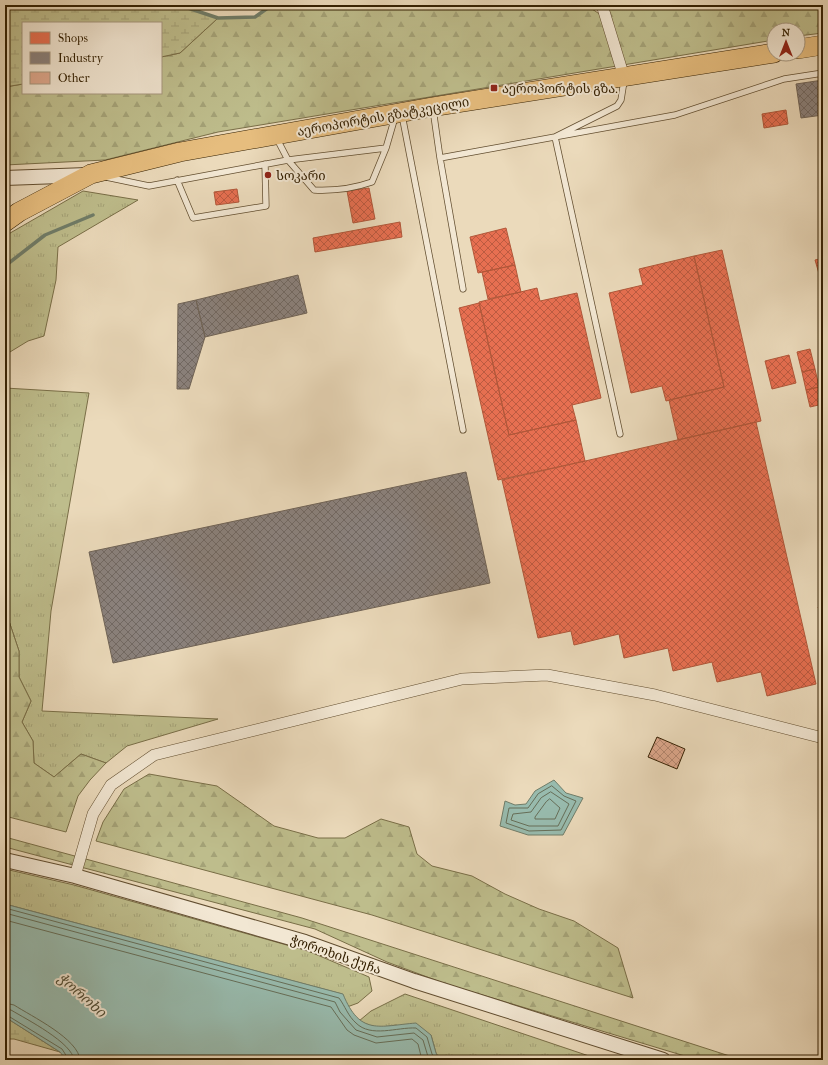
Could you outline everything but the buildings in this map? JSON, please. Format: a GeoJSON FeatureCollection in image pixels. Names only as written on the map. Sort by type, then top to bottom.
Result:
{"type":"FeatureCollection","features":[{"type":"Feature","properties":{"kind":"highway"},"geometry":{"type":"LineString","coordinates":[[806,48],[823,45]]}},
{"type":"Feature","properties":{"kind":"highway","name":"აეროპორტის გზატკეცილი"},"geometry":{"type":"LineString","coordinates":[[10,216],[91,174],[180,152],[432,107],[766,54]]}},
{"type":"Feature","properties":{"kind":"street"},"geometry":{"type":"LineString","coordinates":[[602,5],[624,77]]}},
{"type":"Feature","properties":{"kind":"street"},"geometry":{"type":"LineString","coordinates":[[5,178],[91,174]]}},
{"type":"Feature","properties":{"kind":"street"},"geometry":{"type":"LineString","coordinates":[[75,876],[94,814],[111,785],[154,755],[462,679],[547,675],[655,696],[823,738]]}},
{"type":"Feature","properties":{"kind":"street","name":"ჭოროხის ქუჩა"},"geometry":{"type":"LineString","coordinates":[[5,860],[75,876],[305,942],[414,982],[663,1060]]}},
{"type":"Feature","properties":{"kind":"lane"},"geometry":{"type":"LineString","coordinates":[[440,158],[675,115],[784,79],[823,73]]}},
{"type":"Feature","properties":{"kind":"lane"},"geometry":{"type":"LineString","coordinates":[[555,137],[617,106],[621,100],[624,77]]}},
{"type":"Feature","properties":{"kind":"lane"},"geometry":{"type":"LineString","coordinates":[[432,107],[463,289]]}},
{"type":"Feature","properties":{"kind":"lane"},"geometry":{"type":"LineString","coordinates":[[275,135],[288,160],[314,190],[347,189],[372,182],[399,113]]}},
{"type":"Feature","properties":{"kind":"lane"},"geometry":{"type":"LineString","coordinates":[[399,113],[463,430]]}},
{"type":"Feature","properties":{"kind":"lane"},"geometry":{"type":"LineString","coordinates":[[555,137],[620,434]]}},
{"type":"Feature","properties":{"kind":"lane"},"geometry":{"type":"LineString","coordinates":[[91,174],[149,186],[288,160],[386,148]]}},
{"type":"Feature","properties":{"kind":"lane"},"geometry":{"type":"LineString","coordinates":[[177,180],[193,218],[266,206],[265,164]]}},
{"type":"Feature","properties":{"kind":"green space"},"geometry":{"type":"Polygon","coordinates":[[[5,5],[179,5],[218,18],[180,53],[162,57],[162,22],[22,22],[22,84],[5,87],[5,5]]]}},
{"type":"Feature","properties":{"kind":"green space"},"geometry":{"type":"Polygon","coordinates":[[[272,5],[586,5],[607,19],[602,5],[632,5],[633,9],[669,5],[823,5],[823,33],[806,35],[806,22],[766,22],[766,41],[218,132],[105,160],[5,165],[5,87],[22,84],[22,94],[162,94],[162,57],[180,53],[218,18],[255,17],[272,5]]]}},
{"type":"Feature","properties":{"kind":"green space"},"geometry":{"type":"Polygon","coordinates":[[[83,191],[138,200],[58,247],[56,280],[44,336],[28,341],[5,355],[5,236],[83,191]]]}},
{"type":"Feature","properties":{"kind":"green space"},"geometry":{"type":"Polygon","coordinates":[[[5,388],[89,393],[51,611],[42,711],[218,719],[127,746],[106,763],[81,754],[54,777],[34,763],[33,741],[22,722],[31,701],[19,677],[19,651],[9,621],[5,622],[5,388]]]}},
{"type":"Feature","properties":{"kind":"green space"},"geometry":{"type":"Polygon","coordinates":[[[9,621],[19,651],[19,677],[31,701],[22,722],[33,741],[34,763],[54,777],[81,754],[106,763],[90,780],[78,796],[66,832],[5,816],[5,622],[9,621]]]}},
{"type":"Feature","properties":{"kind":"green space"},"geometry":{"type":"Polygon","coordinates":[[[149,774],[217,786],[274,826],[318,838],[345,838],[381,819],[409,827],[417,854],[432,866],[472,876],[505,894],[539,909],[574,921],[618,948],[633,998],[372,915],[96,841],[103,822],[124,789],[149,774]]]}},
{"type":"Feature","properties":{"kind":"green space"},"geometry":{"type":"Polygon","coordinates":[[[5,837],[302,918],[742,1060],[698,1060],[446,984],[387,962],[315,929],[5,847],[5,837]]]}},
{"type":"Feature","properties":{"kind":"green space"},"geometry":{"type":"Polygon","coordinates":[[[5,869],[74,885],[308,951],[369,977],[372,991],[358,1003],[347,1007],[342,994],[5,904],[5,869]]]}},
{"type":"Feature","properties":{"kind":"green space"},"geometry":{"type":"Polygon","coordinates":[[[405,994],[595,1058],[593,1060],[440,1060],[436,1053],[431,1035],[396,1025],[377,1028],[359,1021],[371,1011],[405,994]]]}},
{"type":"Feature","properties":{"kind":"green space"},"geometry":{"type":"Polygon","coordinates":[[[5,1017],[60,1052],[14,1039],[5,1039],[5,1017]]]}},
{"type":"Feature","properties":{"kind":"water"},"geometry":{"type":"Polygon","coordinates":[[[554,780],[566,793],[583,798],[563,835],[528,835],[500,826],[505,801],[515,805],[526,804],[535,791],[554,780]]]}},
{"type":"Feature","properties":{"kind":"water","name":"ჭოროხი"},"geometry":{"type":"Polygon","coordinates":[[[5,904],[343,994],[356,1017],[364,1022],[381,1026],[416,1023],[431,1035],[436,1053],[440,1060],[66,1060],[60,1052],[5,1017],[5,904]]]}},
{"type":"Feature","properties":{"kind":"waterway"},"geometry":{"type":"LineString","coordinates":[[179,5],[218,18],[255,17],[272,5]]}},
{"type":"Feature","properties":{"kind":"waterway"},"geometry":{"type":"LineString","coordinates":[[5,266],[45,235],[93,215]]}},
{"type":"Feature","properties":{"kind":"place","name":"აეროპორტის გზა."},"geometry":{"type":"Point","coordinates":[494,88]}},
{"type":"Feature","properties":{"kind":"place","name":"სოკარი"},"geometry":{"type":"Point","coordinates":[268,175]}}]}
